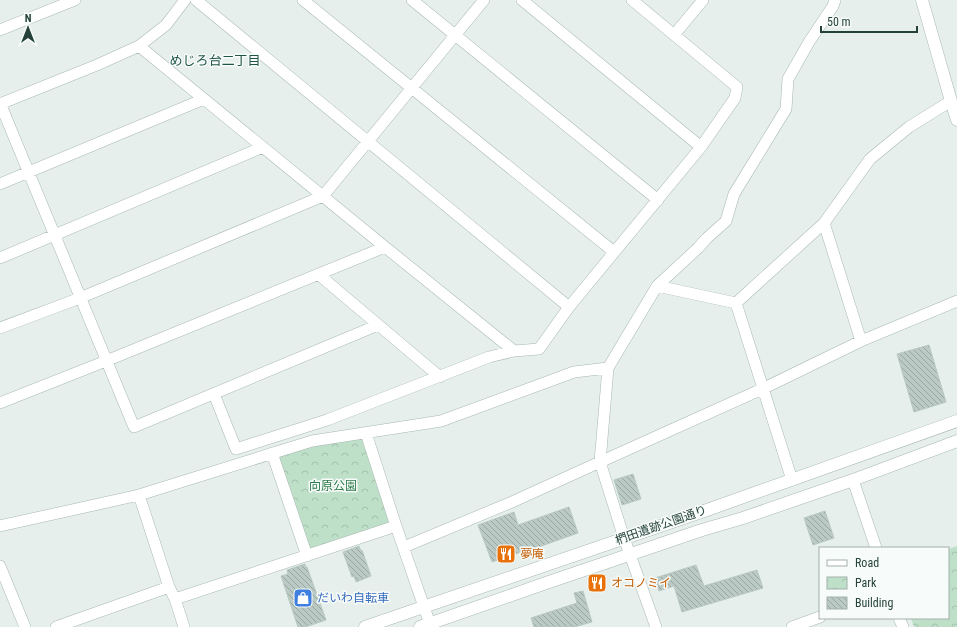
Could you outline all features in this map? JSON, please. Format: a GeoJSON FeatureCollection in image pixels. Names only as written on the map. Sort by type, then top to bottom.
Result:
{"type":"FeatureCollection","features":[{"type":"Feature","properties":{"kind":"street"},"geometry":{"type":"LineString","coordinates":[[0,30],[75,0]]}},
{"type":"Feature","properties":{"kind":"street"},"geometry":{"type":"LineString","coordinates":[[185,0],[166,25],[140,46],[0,104],[134,427],[378,325]]}},
{"type":"Feature","properties":{"kind":"street"},"geometry":{"type":"LineString","coordinates":[[196,0],[569,307]]}},
{"type":"Feature","properties":{"kind":"street"},"geometry":{"type":"LineString","coordinates":[[303,0],[614,252]]}},
{"type":"Feature","properties":{"kind":"street"},"geometry":{"type":"LineString","coordinates":[[412,0],[658,200]]}},
{"type":"Feature","properties":{"kind":"street"},"geometry":{"type":"LineString","coordinates":[[0,328],[80,298],[323,196],[484,0]]}},
{"type":"Feature","properties":{"kind":"street"},"geometry":{"type":"LineString","coordinates":[[522,0],[701,147]]}},
{"type":"Feature","properties":{"kind":"street"},"geometry":{"type":"LineString","coordinates":[[214,394],[236,449],[327,420],[489,357],[514,351],[539,349],[569,307],[701,147],[735,98],[737,88],[632,0]]}},
{"type":"Feature","properties":{"kind":"street"},"geometry":{"type":"LineString","coordinates":[[674,35],[703,0]]}},
{"type":"Feature","properties":{"kind":"street"},"geometry":{"type":"LineString","coordinates":[[656,627],[624,538],[600,462],[608,368],[657,286],[726,221],[734,194],[786,109],[788,79],[809,42],[833,6],[835,0]]}},
{"type":"Feature","properties":{"kind":"street"},"geometry":{"type":"LineString","coordinates":[[922,0],[950,101],[957,120]]}},
{"type":"Feature","properties":{"kind":"street"},"geometry":{"type":"LineString","coordinates":[[140,46],[384,247],[514,351]]}},
{"type":"Feature","properties":{"kind":"street"},"geometry":{"type":"LineString","coordinates":[[0,184],[204,99]]}},
{"type":"Feature","properties":{"kind":"street"},"geometry":{"type":"LineString","coordinates":[[736,303],[824,223],[870,159],[909,127],[950,101]]}},
{"type":"Feature","properties":{"kind":"street"},"geometry":{"type":"LineString","coordinates":[[0,258],[263,147]]}},
{"type":"Feature","properties":{"kind":"street"},"geometry":{"type":"LineString","coordinates":[[824,223],[861,341]]}},
{"type":"Feature","properties":{"kind":"street"},"geometry":{"type":"LineString","coordinates":[[0,403],[384,247]]}},
{"type":"Feature","properties":{"kind":"street"},"geometry":{"type":"LineString","coordinates":[[318,274],[440,376]]}},
{"type":"Feature","properties":{"kind":"street"},"geometry":{"type":"LineString","coordinates":[[657,286],[736,303]]}},
{"type":"Feature","properties":{"kind":"street"},"geometry":{"type":"LineString","coordinates":[[404,547],[512,502],[762,389],[861,341],[957,301]]}},
{"type":"Feature","properties":{"kind":"street"},"geometry":{"type":"LineString","coordinates":[[736,303],[792,480]]}},
{"type":"Feature","properties":{"kind":"street"},"geometry":{"type":"LineString","coordinates":[[0,526],[139,495],[312,441],[441,421],[574,372],[608,368]]}},
{"type":"Feature","properties":{"kind":"street","name":"椚田遺跡公園通り"},"geometry":{"type":"LineString","coordinates":[[365,627],[957,422]]}},
{"type":"Feature","properties":{"kind":"street"},"geometry":{"type":"LineString","coordinates":[[366,433],[424,606],[427,626]]}},
{"type":"Feature","properties":{"kind":"street","name":"椚田遺跡公園通り"},"geometry":{"type":"LineString","coordinates":[[427,626],[546,583],[853,480],[957,441]]}},
{"type":"Feature","properties":{"kind":"street"},"geometry":{"type":"LineString","coordinates":[[272,453],[307,556]]}},
{"type":"Feature","properties":{"kind":"street"},"geometry":{"type":"LineString","coordinates":[[853,480],[876,547]]}},
{"type":"Feature","properties":{"kind":"street"},"geometry":{"type":"LineString","coordinates":[[139,495],[169,587],[175,599],[184,627]]}},
{"type":"Feature","properties":{"kind":"street"},"geometry":{"type":"LineString","coordinates":[[175,599],[396,526]]}},
{"type":"Feature","properties":{"kind":"street"},"geometry":{"type":"LineString","coordinates":[[0,566],[25,627]]}},
{"type":"Feature","properties":{"kind":"street"},"geometry":{"type":"LineString","coordinates":[[56,627],[169,587]]}},
{"type":"Feature","properties":{"kind":"street"},"geometry":{"type":"LineString","coordinates":[[792,627],[819,617]]}},
{"type":"Feature","properties":{"kind":"green space","name":"向原公園"},"geometry":{"type":"Polygon","coordinates":[[[366,433],[396,526],[307,556],[272,453],[366,433]]]}},
{"type":"Feature","properties":{"kind":"green space"},"geometry":{"type":"Polygon","coordinates":[[[957,546],[957,627],[914,627],[911,619],[949,619],[949,549],[957,546]]]}},
{"type":"Feature","properties":{"kind":"building"},"geometry":{"type":"Polygon","coordinates":[[[929,345],[946,402],[914,412],[897,354],[929,345]]]}},
{"type":"Feature","properties":{"kind":"building"},"geometry":{"type":"Polygon","coordinates":[[[633,474],[641,499],[622,505],[614,480],[633,474]]]}},
{"type":"Feature","properties":{"kind":"building"},"geometry":{"type":"Polygon","coordinates":[[[569,507],[578,533],[492,562],[478,525],[514,512],[518,525],[569,507]]]}},
{"type":"Feature","properties":{"kind":"building"},"geometry":{"type":"Polygon","coordinates":[[[825,511],[834,538],[813,545],[804,518],[825,511]]]}},
{"type":"Feature","properties":{"kind":"building"},"geometry":{"type":"Polygon","coordinates":[[[359,546],[361,551],[362,550],[371,576],[356,582],[354,576],[352,577],[343,552],[359,546]]]}},
{"type":"Feature","properties":{"kind":"building","name":"だいわ自転車"},"geometry":{"type":"Polygon","coordinates":[[[305,564],[326,620],[305,627],[298,627],[281,576],[288,574],[287,570],[305,564]]]}},
{"type":"Feature","properties":{"kind":"building"},"geometry":{"type":"Polygon","coordinates":[[[696,565],[704,586],[757,570],[763,588],[682,612],[674,586],[659,591],[655,578],[696,565]]]}},
{"type":"Feature","properties":{"kind":"building"},"geometry":{"type":"Polygon","coordinates":[[[583,591],[592,622],[574,627],[534,627],[531,618],[577,603],[574,593],[583,591]]]}},
{"type":"Feature","properties":{"kind":"place","name":"夢庵"},"geometry":{"type":"Point","coordinates":[506,554]}},
{"type":"Feature","properties":{"kind":"place","name":"オコノミイ"},"geometry":{"type":"Point","coordinates":[597,583]}},
{"type":"Feature","properties":{"kind":"place","name":"だいわ自転車"},"geometry":{"type":"Point","coordinates":[303,598]}},
{"type":"Feature","properties":{"kind":"district","name":"めじろ台二丁目"},"geometry":{"type":"Point","coordinates":[215,60]}}]}
